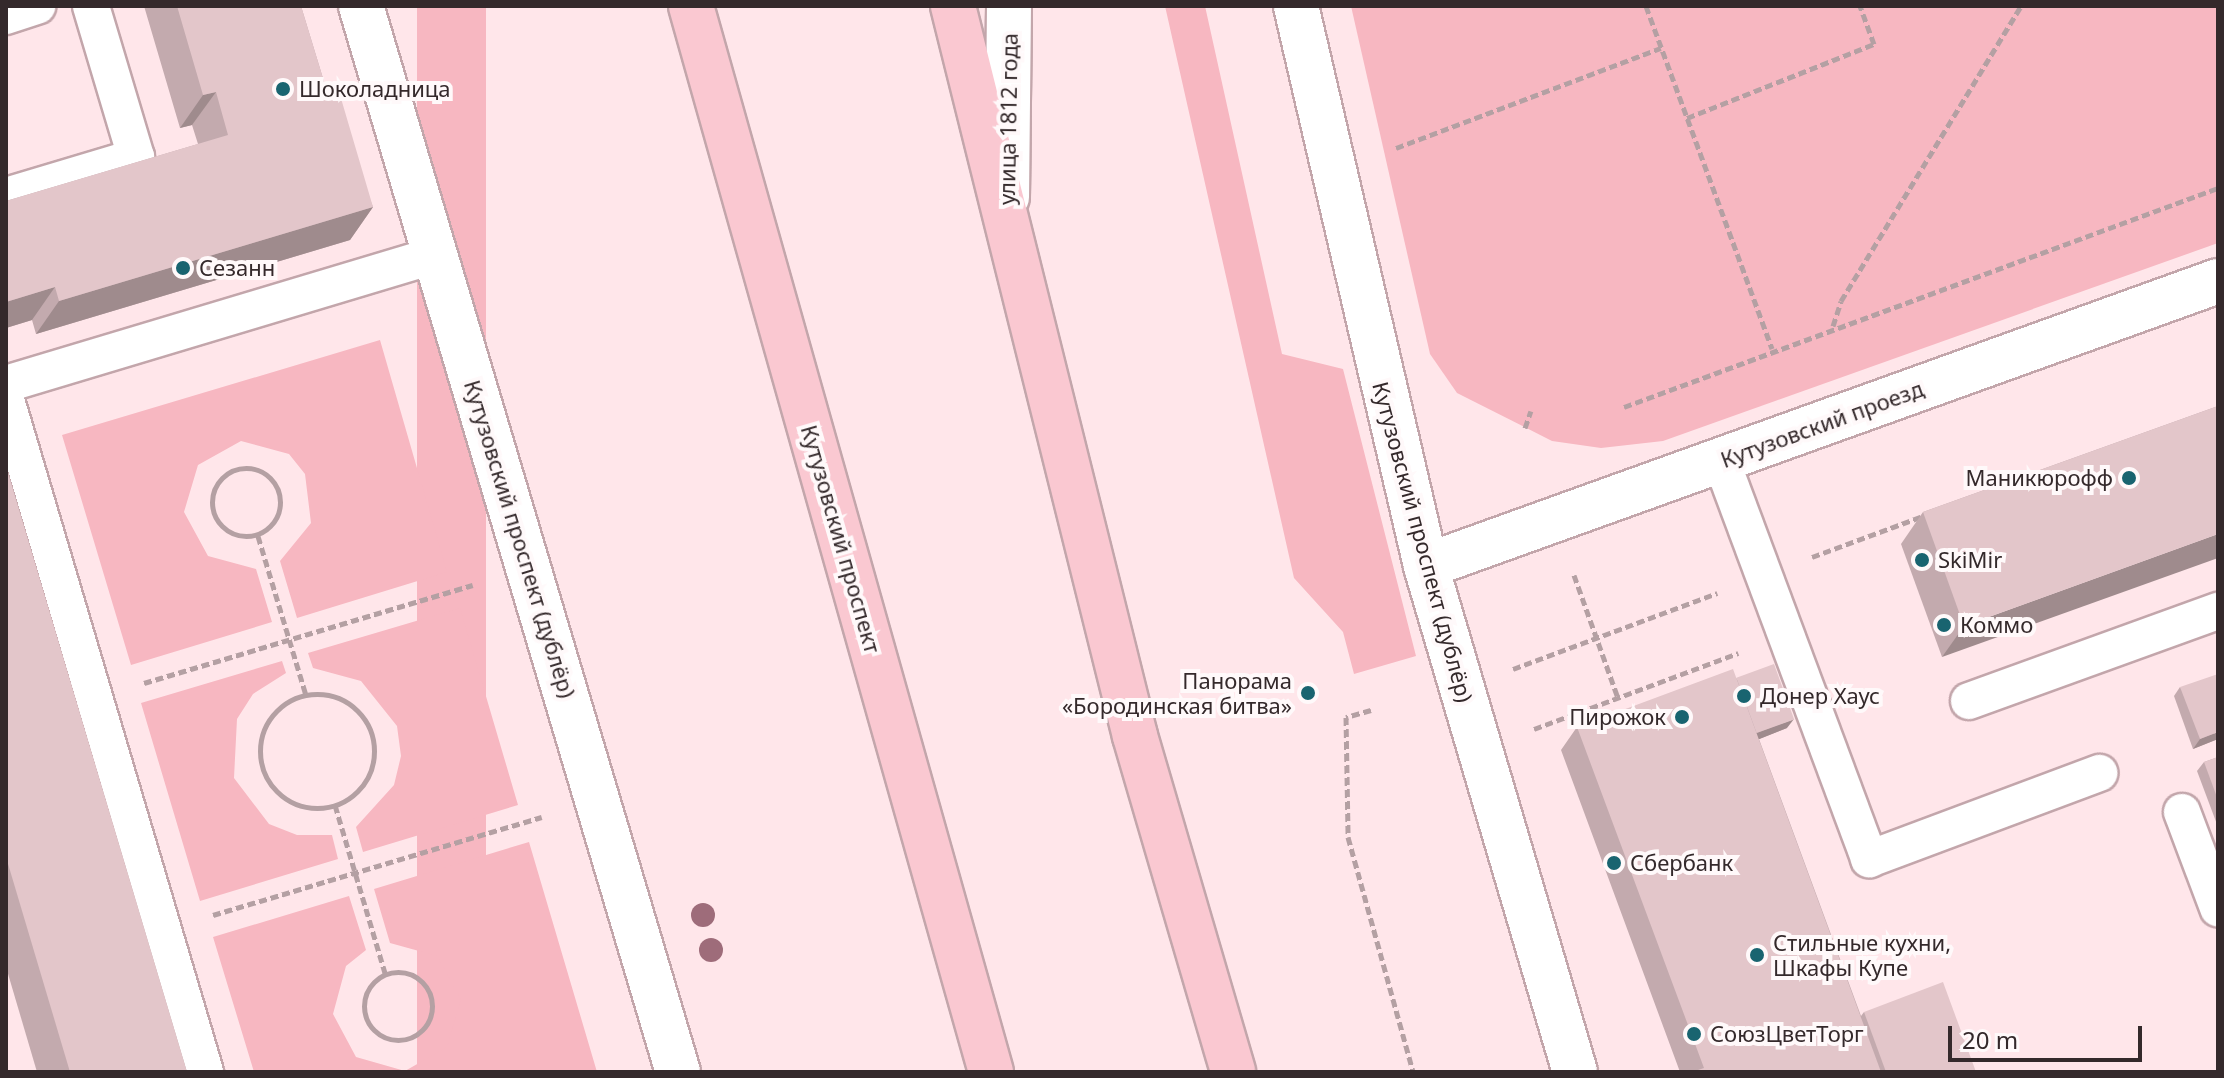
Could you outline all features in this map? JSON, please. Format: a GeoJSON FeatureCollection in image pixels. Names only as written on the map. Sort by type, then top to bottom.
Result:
{"type":"FeatureCollection","features":[{"type":"Feature","properties":{"kind":"main road","name":"Кутузовский проспект"},"geometry":{"type":"LineString","coordinates":[[691,6],[991,1072]]}},
{"type":"Feature","properties":{"kind":"main road"},"geometry":{"type":"LineString","coordinates":[[953,6],[1135,736],[1233,1072]]}},
{"type":"Feature","properties":{"kind":"street","name":"Кутузовский проспект (дублёр)"},"geometry":{"type":"LineString","coordinates":[[361,6],[678,1072]]}},
{"type":"Feature","properties":{"kind":"street","name":"улица 1812 года"},"geometry":{"type":"LineString","coordinates":[[1007,232],[1009,6]]}},
{"type":"Feature","properties":{"kind":"street","name":"Кутузовский проспект (дублёр)"},"geometry":{"type":"LineString","coordinates":[[1296,6],[1426,566],[1575,1072]]}},
{"type":"Feature","properties":{"kind":"street","name":"Кутузовский проезд"},"geometry":{"type":"LineString","coordinates":[[1426,566],[2218,281]]}},
{"type":"Feature","properties":{"kind":"lane"},"geometry":{"type":"LineString","coordinates":[[6,16],[37,6]]}},
{"type":"Feature","properties":{"kind":"lane"},"geometry":{"type":"LineString","coordinates":[[6,196],[136,157],[91,6]]}},
{"type":"Feature","properties":{"kind":"lane"},"geometry":{"type":"LineString","coordinates":[[6,384],[435,255]]}},
{"type":"Feature","properties":{"kind":"lane"},"geometry":{"type":"LineString","coordinates":[[6,400],[205,1072]]}},
{"type":"Feature","properties":{"kind":"lane"},"geometry":{"type":"LineString","coordinates":[[1721,460],[1869,859],[2099,773]]}},
{"type":"Feature","properties":{"kind":"lane"},"geometry":{"type":"LineString","coordinates":[[1969,701],[2218,611]]}},
{"type":"Feature","properties":{"kind":"lane"},"geometry":{"type":"LineString","coordinates":[[2182,812],[2218,908]]}},
{"type":"Feature","properties":{"kind":"path"},"geometry":{"type":"LineString","coordinates":[[1646,6],[1772,349]]}},
{"type":"Feature","properties":{"kind":"path"},"geometry":{"type":"LineString","coordinates":[[1687,118],[1874,44],[1860,6]]}},
{"type":"Feature","properties":{"kind":"path"},"geometry":{"type":"LineString","coordinates":[[1833,327],[1841,301],[2021,6]]}},
{"type":"Feature","properties":{"kind":"path"},"geometry":{"type":"LineString","coordinates":[[1396,148],[1661,48]]}},
{"type":"Feature","properties":{"kind":"path"},"geometry":{"type":"LineString","coordinates":[[1624,407],[1772,349],[2218,188]]}},
{"type":"Feature","properties":{"kind":"path"},"geometry":{"type":"LineString","coordinates":[[1525,428],[1531,411]]}},
{"type":"Feature","properties":{"kind":"path"},"geometry":{"type":"LineString","coordinates":[[253,468],[280,491],[277,517],[258,535],[240,537],[213,514],[212,496],[235,469],[253,468]]}},
{"type":"Feature","properties":{"kind":"path"},"geometry":{"type":"LineString","coordinates":[[1505,671],[1940,510]]}},
{"type":"Feature","properties":{"kind":"path"},"geometry":{"type":"LineString","coordinates":[[258,535],[306,695]]}},
{"type":"Feature","properties":{"kind":"path"},"geometry":{"type":"LineString","coordinates":[[1574,575],[1618,698]]}},
{"type":"Feature","properties":{"kind":"path"},"geometry":{"type":"LineString","coordinates":[[94,698],[473,585]]}},
{"type":"Feature","properties":{"kind":"path"},"geometry":{"type":"LineString","coordinates":[[1533,730],[1786,636]]}},
{"type":"Feature","properties":{"kind":"path"},"geometry":{"type":"LineString","coordinates":[[306,695],[343,699],[372,733],[369,777],[335,805],[292,803],[263,769],[266,725],[279,707],[306,695]]}},
{"type":"Feature","properties":{"kind":"path"},"geometry":{"type":"LineString","coordinates":[[1371,710],[1346,717],[1348,837],[1413,1072]]}},
{"type":"Feature","properties":{"kind":"path"},"geometry":{"type":"LineString","coordinates":[[335,805],[385,974]]}},
{"type":"Feature","properties":{"kind":"path"},"geometry":{"type":"LineString","coordinates":[[163,930],[542,817]]}},
{"type":"Feature","properties":{"kind":"path"},"geometry":{"type":"LineString","coordinates":[[402,971],[430,992],[433,1010],[411,1038],[386,1037],[366,1020],[363,1002],[385,974],[402,971]]}},
{"type":"Feature","properties":{"kind":"shaded area"},"geometry":{"type":"Polygon","coordinates":[[[417,6],[486,6],[486,1072],[417,1072],[417,6]]]}},
{"type":"Feature","properties":{"kind":"shaded area"},"geometry":{"type":"Polygon","coordinates":[[[1165,6],[1205,6],[1282,354],[1343,369],[1416,656],[1354,674],[1343,632],[1294,578],[1165,6]]]}},
{"type":"Feature","properties":{"kind":"shaded area"},"geometry":{"type":"Polygon","coordinates":[[[1351,6],[2218,6],[2218,243],[1663,441],[1601,448],[1552,441],[1457,393],[1430,354],[1351,6]]]}},
{"type":"Feature","properties":{"kind":"shaded area"},"geometry":{"type":"Polygon","coordinates":[[[380,340],[447,572],[297,618],[280,561],[311,523],[305,474],[289,454],[241,441],[198,465],[184,512],[208,556],[256,569],[272,622],[131,665],[62,435],[380,340]]]}},
{"type":"Feature","properties":{"kind":"shaded area"},"geometry":{"type":"Polygon","coordinates":[[[460,608],[518,805],[363,852],[356,827],[394,785],[401,756],[397,726],[361,681],[313,668],[308,653],[460,608]]]}},
{"type":"Feature","properties":{"kind":"shaded area"},"geometry":{"type":"Polygon","coordinates":[[[282,661],[286,673],[253,694],[237,719],[234,778],[269,824],[297,835],[332,835],[338,859],[200,901],[141,703],[282,661]]]}},
{"type":"Feature","properties":{"kind":"shaded area"},"geometry":{"type":"Polygon","coordinates":[[[529,842],[597,1072],[254,1072],[213,937],[349,896],[366,950],[346,966],[333,1014],[356,1057],[405,1071],[447,1047],[461,999],[437,956],[390,943],[374,889],[529,842]]]}},
{"type":"Feature","properties":{"kind":"building"},"geometry":{"type":"Polygon","coordinates":[[[177,6],[301,6],[329,98],[340,95],[373,207],[59,301],[55,287],[6,302],[6,201],[228,135],[216,92],[203,95],[177,6]]]}},
{"type":"Feature","properties":{"kind":"building"},"geometry":{"type":"Polygon","coordinates":[[[2218,406],[2218,534],[1964,626],[1923,512],[2218,406]]]}},
{"type":"Feature","properties":{"kind":"building"},"geometry":{"type":"Polygon","coordinates":[[[6,466],[187,1072],[70,1072],[6,857],[6,466]]]}},
{"type":"Feature","properties":{"kind":"building"},"geometry":{"type":"Polygon","coordinates":[[[1774,664],[1794,719],[1757,733],[1736,678],[1774,664]]]}},
{"type":"Feature","properties":{"kind":"building"},"geometry":{"type":"Polygon","coordinates":[[[1733,669],[1881,1072],[1692,1072],[1704,1068],[1577,727],[1733,669]]]}},
{"type":"Feature","properties":{"kind":"building"},"geometry":{"type":"Polygon","coordinates":[[[2218,674],[2218,732],[2200,739],[2180,687],[2218,674]]]}},
{"type":"Feature","properties":{"kind":"building"},"geometry":{"type":"Polygon","coordinates":[[[2218,757],[2218,800],[2204,762],[2218,757]]]}},
{"type":"Feature","properties":{"kind":"building"},"geometry":{"type":"Polygon","coordinates":[[[1943,982],[1976,1072],[1886,1072],[1864,1012],[1943,982]]]}},
{"type":"Feature","properties":{"kind":"place","name":"Шоколадница"},"geometry":{"type":"Point","coordinates":[283,89]}},
{"type":"Feature","properties":{"kind":"place","name":"Сезанн"},"geometry":{"type":"Point","coordinates":[183,268]}},
{"type":"Feature","properties":{"kind":"place","name":"Маникюрофф"},"geometry":{"type":"Point","coordinates":[2129,478]}},
{"type":"Feature","properties":{"kind":"place","name":"SkiMir"},"geometry":{"type":"Point","coordinates":[1922,560]}},
{"type":"Feature","properties":{"kind":"place","name":"Коммо"},"geometry":{"type":"Point","coordinates":[1944,625]}},
{"type":"Feature","properties":{"kind":"place","name":"Панорама «Бородинская битва»"},"geometry":{"type":"Point","coordinates":[1308,693]}},
{"type":"Feature","properties":{"kind":"place","name":"Донер Хаус"},"geometry":{"type":"Point","coordinates":[1744,696]}},
{"type":"Feature","properties":{"kind":"place","name":"Пирожок"},"geometry":{"type":"Point","coordinates":[1682,717]}},
{"type":"Feature","properties":{"kind":"place","name":"Сбербанк"},"geometry":{"type":"Point","coordinates":[1614,863]}},
{"type":"Feature","properties":{"kind":"place","name":"Стильные кухни, Шкафы Купе"},"geometry":{"type":"Point","coordinates":[1757,955]}},
{"type":"Feature","properties":{"kind":"place","name":"СоюзЦветТорг"},"geometry":{"type":"Point","coordinates":[1694,1034]}}]}
